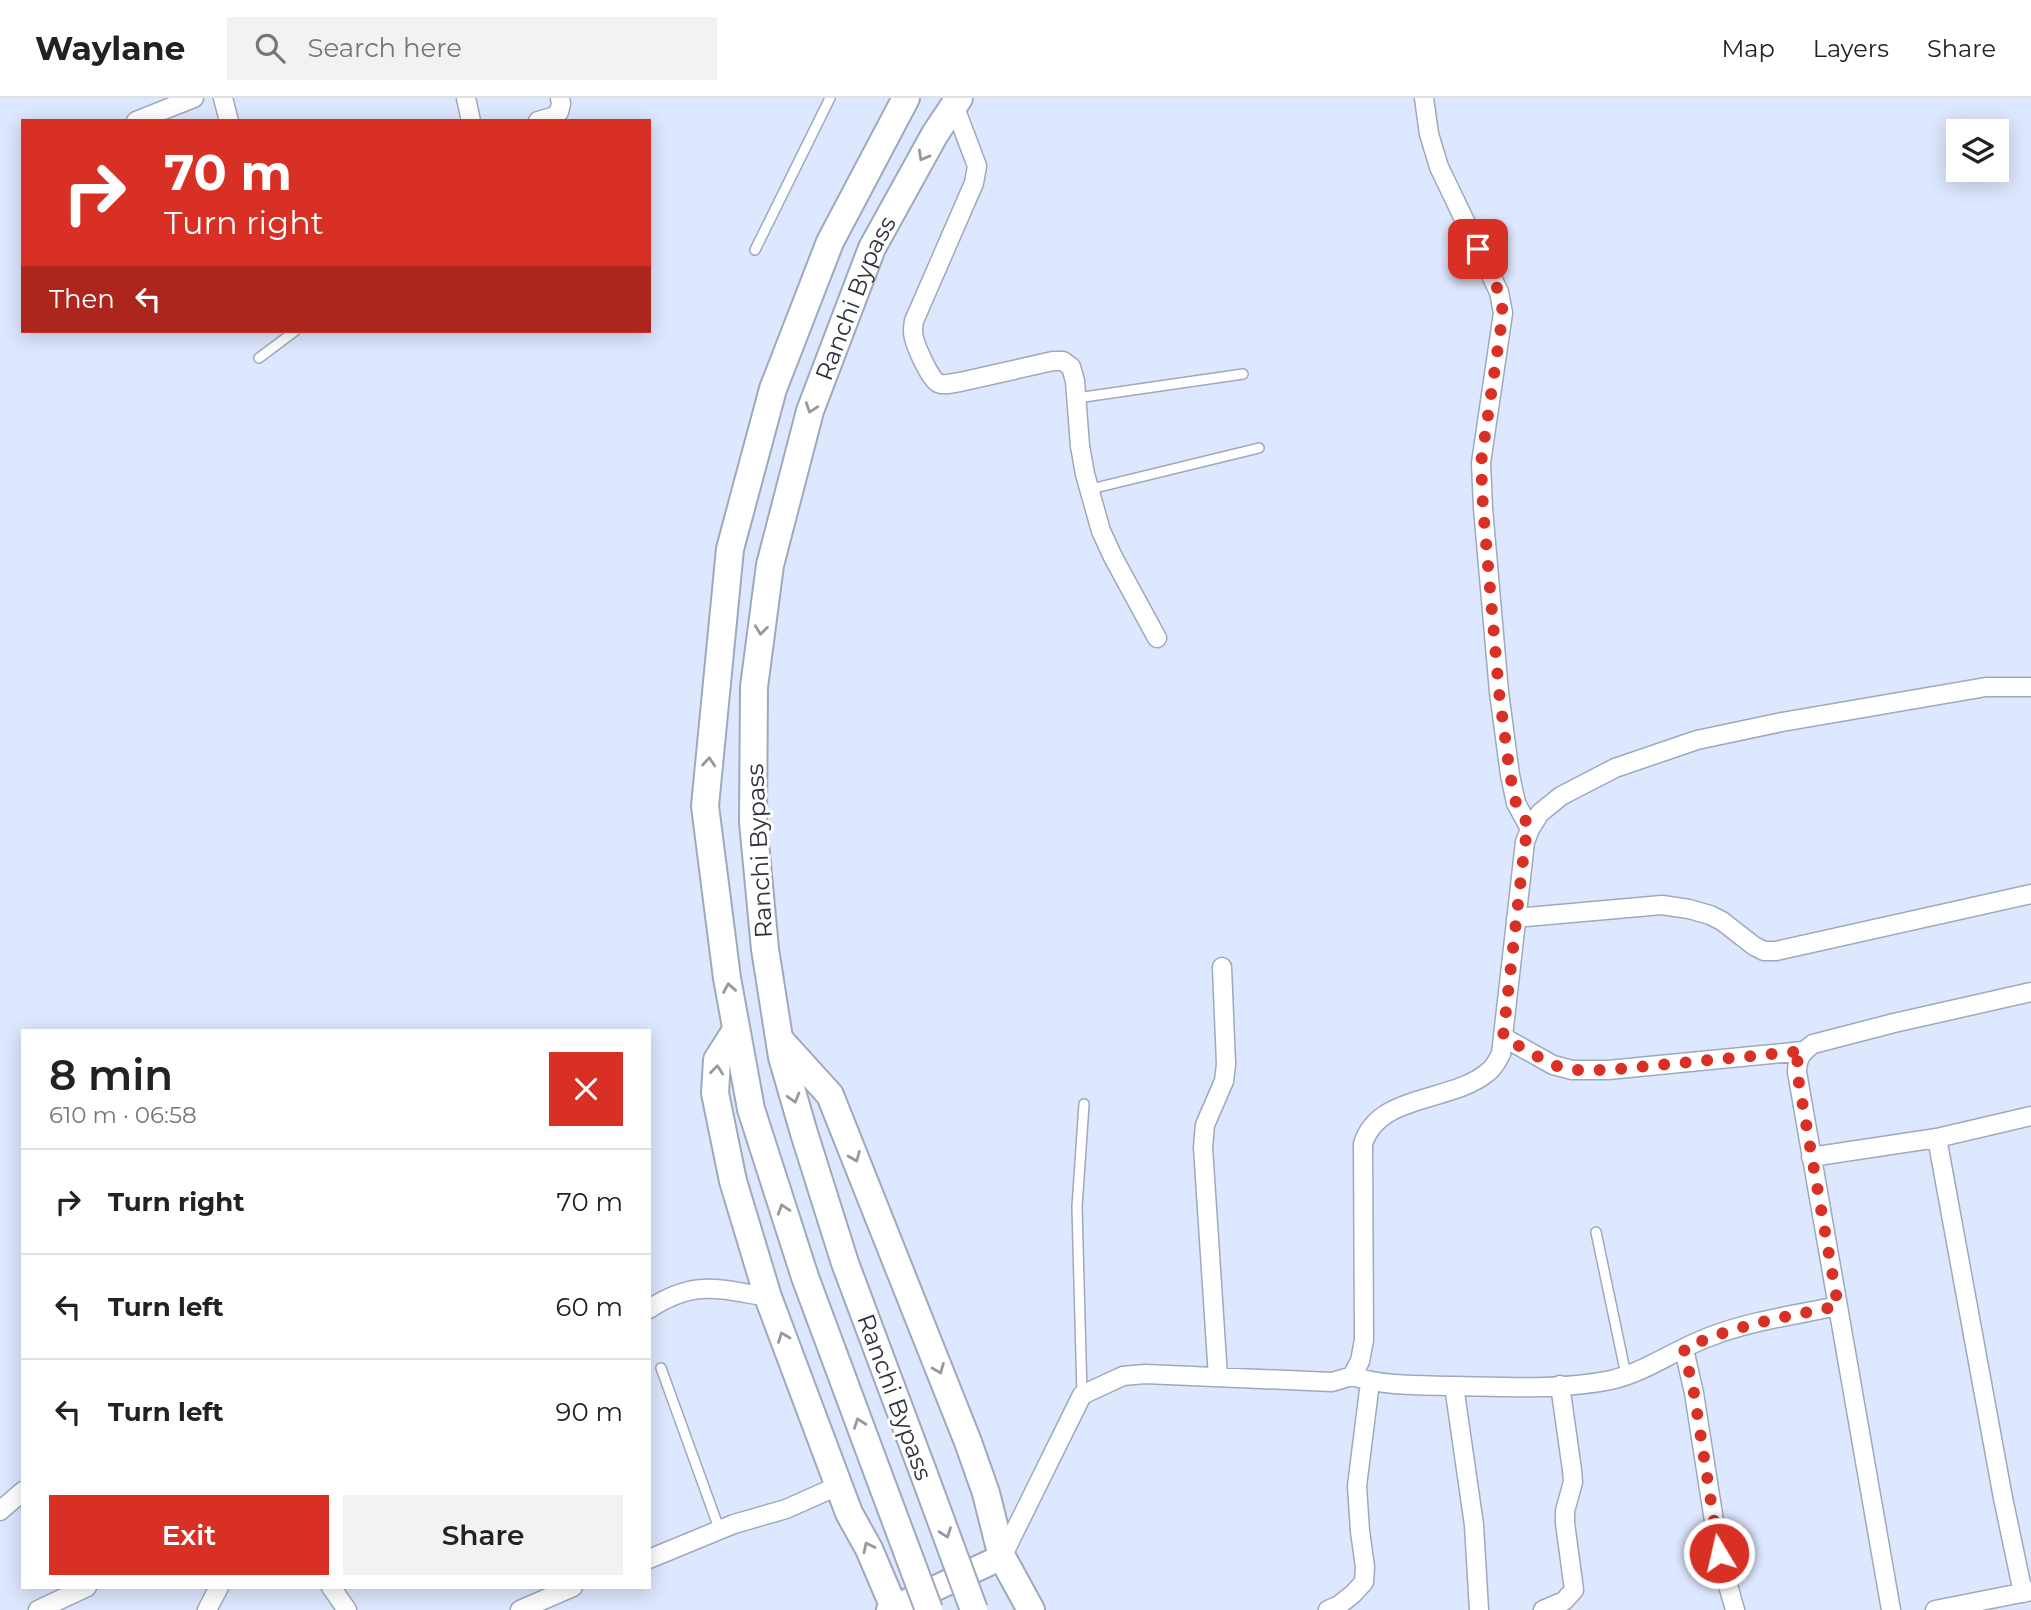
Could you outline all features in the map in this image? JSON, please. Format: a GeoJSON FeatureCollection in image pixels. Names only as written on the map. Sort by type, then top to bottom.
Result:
{"type":"FeatureCollection","features":[{"type":"Feature","properties":{"kind":"main road","name":"Ranchi Bypass"},"geometry":{"type":"LineString","coordinates":[[906,98],[830,242],[773,389],[730,548],[705,806],[727,978],[751,1109],[800,1264],[929,1610]]}},
{"type":"Feature","properties":{"kind":"main road","name":"Ranchi Bypass"},"geometry":{"type":"LineString","coordinates":[[956,101],[872,248],[810,411],[770,565],[754,687],[753,822],[765,949],[782,1057],[845,1263],[975,1610]]}},
{"type":"Feature","properties":{"kind":"main road"},"geometry":{"type":"LineString","coordinates":[[736,1030],[717,1060],[715,1093],[733,1181],[768,1297],[849,1513],[869,1549],[893,1609]]}},
{"type":"Feature","properties":{"kind":"main road"},"geometry":{"type":"LineString","coordinates":[[779,1040],[830,1095],[968,1442],[1002,1557],[1031,1610]]}},
{"type":"Feature","properties":{"kind":"street"},"geometry":{"type":"LineString","coordinates":[[141,119],[194,98]]}},
{"type":"Feature","properties":{"kind":"street"},"geometry":{"type":"LineString","coordinates":[[223,98],[228,119]]}},
{"type":"Feature","properties":{"kind":"street"},"geometry":{"type":"LineString","coordinates":[[466,98],[471,119]]}},
{"type":"Feature","properties":{"kind":"street"},"geometry":{"type":"LineString","coordinates":[[545,119],[559,112],[560,98]]}},
{"type":"Feature","properties":{"kind":"street"},"geometry":{"type":"LineString","coordinates":[[1424,98],[1429,134],[1439,167],[1499,292],[1503,313],[1481,463],[1483,508],[1499,692],[1510,775],[1516,803],[1530,829]]}},
{"type":"Feature","properties":{"kind":"street"},"geometry":{"type":"LineString","coordinates":[[956,101],[978,166],[974,183],[914,321],[914,339],[932,378],[938,383],[960,382],[1053,361],[1063,361],[1071,367],[1077,398],[1080,446],[1101,531],[1157,638]]}},
{"type":"Feature","properties":{"kind":"street"},"geometry":{"type":"LineString","coordinates":[[1352,1376],[1360,1361],[1364,1340],[1363,1144],[1367,1131],[1392,1110],[1465,1086],[1480,1078],[1491,1070],[1501,1054],[1525,842],[1540,813],[1561,796],[1615,768],[1697,740],[1782,722],[1986,687],[2031,687]]}},
{"type":"Feature","properties":{"kind":"street"},"geometry":{"type":"LineString","coordinates":[[1517,918],[1662,905],[1710,915],[1754,946],[1764,951],[1776,951],[2031,894]]}},
{"type":"Feature","properties":{"kind":"street"},"geometry":{"type":"LineString","coordinates":[[1218,1377],[1203,1147],[1205,1125],[1224,1081],[1226,1064],[1222,967]]}},
{"type":"Feature","properties":{"kind":"street"},"geometry":{"type":"LineString","coordinates":[[1891,1610],[1811,1157],[1797,1062],[1803,1051],[1813,1044],[2031,992]]}},
{"type":"Feature","properties":{"kind":"street"},"geometry":{"type":"LineString","coordinates":[[1503,1037],[1553,1065],[1572,1070],[1608,1070],[1803,1051]]}},
{"type":"Feature","properties":{"kind":"street"},"geometry":{"type":"LineString","coordinates":[[1811,1157],[1937,1138],[2031,1115]]}},
{"type":"Feature","properties":{"kind":"street"},"geometry":{"type":"LineString","coordinates":[[1934,1610],[2020,1597],[1937,1138]]}},
{"type":"Feature","properties":{"kind":"street"},"geometry":{"type":"LineString","coordinates":[[651,1308],[682,1291],[695,1289],[710,1288],[768,1297]]}},
{"type":"Feature","properties":{"kind":"street"},"geometry":{"type":"LineString","coordinates":[[893,1609],[1002,1557],[1082,1395],[1123,1376],[1145,1374],[1332,1382],[1352,1376],[1370,1382],[1518,1387],[1612,1380],[1736,1327],[1838,1306]]}},
{"type":"Feature","properties":{"kind":"street"},"geometry":{"type":"LineString","coordinates":[[1684,1349],[1694,1393],[1719,1553],[1735,1610]]}},
{"type":"Feature","properties":{"kind":"street"},"geometry":{"type":"LineString","coordinates":[[1328,1610],[1339,1605],[1364,1582],[1357,1486],[1370,1382]]}},
{"type":"Feature","properties":{"kind":"street"},"geometry":{"type":"LineString","coordinates":[[1543,1610],[1564,1601],[1574,1590],[1565,1523],[1565,1511],[1573,1482],[1560,1385]]}},
{"type":"Feature","properties":{"kind":"street"},"geometry":{"type":"LineString","coordinates":[[1454,1386],[1474,1525],[1479,1610]]}},
{"type":"Feature","properties":{"kind":"street"},"geometry":{"type":"LineString","coordinates":[[651,1558],[734,1524],[786,1509],[840,1485]]}},
{"type":"Feature","properties":{"kind":"street"},"geometry":{"type":"LineString","coordinates":[[0,1511],[21,1493]]}},
{"type":"Feature","properties":{"kind":"street"},"geometry":{"type":"LineString","coordinates":[[38,1610],[83,1589]]}},
{"type":"Feature","properties":{"kind":"street"},"geometry":{"type":"LineString","coordinates":[[207,1610],[218,1589]]}},
{"type":"Feature","properties":{"kind":"street"},"geometry":{"type":"LineString","coordinates":[[332,1589],[347,1610]]}},
{"type":"Feature","properties":{"kind":"street"},"geometry":{"type":"LineString","coordinates":[[520,1610],[568,1589]]}},
{"type":"Feature","properties":{"kind":"lane"},"geometry":{"type":"LineString","coordinates":[[755,250],[830,98]]}},
{"type":"Feature","properties":{"kind":"lane"},"geometry":{"type":"LineString","coordinates":[[259,358],[292,333]]}},
{"type":"Feature","properties":{"kind":"lane"},"geometry":{"type":"LineString","coordinates":[[1077,398],[1243,374]]}},
{"type":"Feature","properties":{"kind":"lane"},"geometry":{"type":"LineString","coordinates":[[1091,489],[1259,448]]}},
{"type":"Feature","properties":{"kind":"lane"},"geometry":{"type":"LineString","coordinates":[[1082,1395],[1077,1207],[1084,1104]]}},
{"type":"Feature","properties":{"kind":"lane"},"geometry":{"type":"LineString","coordinates":[[1596,1232],[1626,1375]]}},
{"type":"Feature","properties":{"kind":"lane"},"geometry":{"type":"LineString","coordinates":[[661,1368],[720,1531]]}},
{"type":"Feature","properties":{"kind":"route"},"geometry":{"type":"LineString","coordinates":[[1478,249],[1499,292],[1503,313],[1481,463],[1483,508],[1499,692],[1510,775],[1516,803],[1530,829],[1525,842],[1503,1037],[1553,1065],[1572,1070],[1608,1070],[1803,1051],[1797,1062],[1797,1072],[1838,1306],[1736,1327],[1684,1349],[1694,1393],[1719,1553]]}}]}
